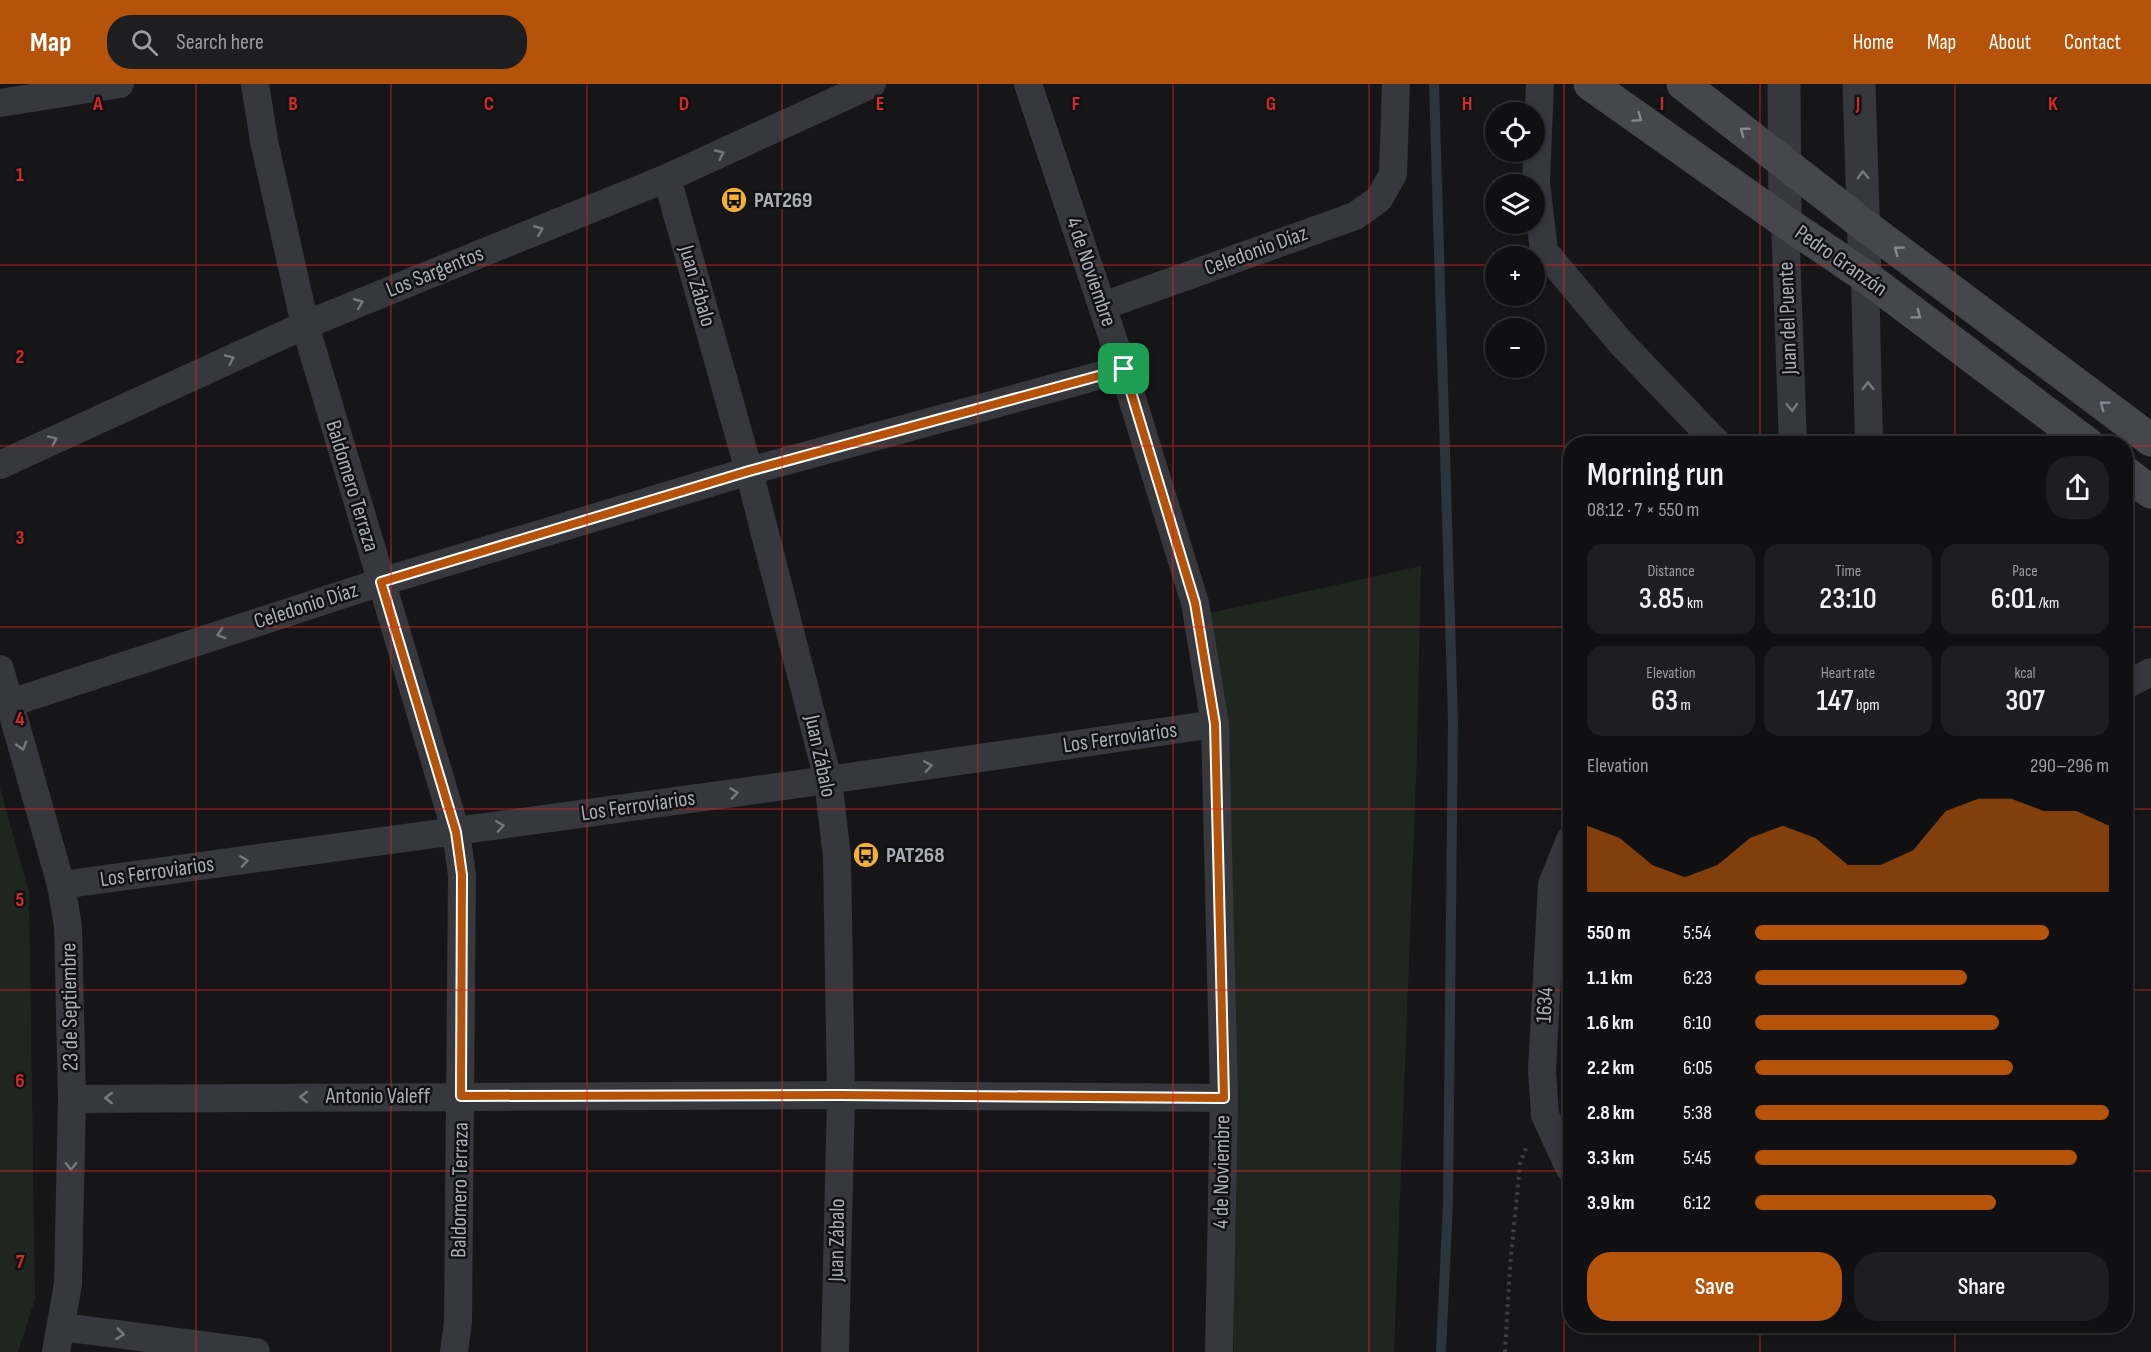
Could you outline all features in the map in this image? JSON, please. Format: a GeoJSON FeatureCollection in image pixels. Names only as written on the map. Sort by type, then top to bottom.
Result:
{"type":"FeatureCollection","features":[{"type":"Feature","properties":{"kind":"main road","name":"Pedro Granzón"},"geometry":{"type":"LineString","coordinates":[[1590,84],[1865,276],[2077,436]]}},
{"type":"Feature","properties":{"kind":"main road","name":"Pedro Granzón"},"geometry":{"type":"LineString","coordinates":[[1683,84],[1864,225],[2151,440]]}},
{"type":"Feature","properties":{"kind":"main road"},"geometry":{"type":"LineString","coordinates":[[2133,478],[2151,492]]}},
{"type":"Feature","properties":{"kind":"street"},"geometry":{"type":"LineString","coordinates":[[0,103],[120,84]]}},
{"type":"Feature","properties":{"kind":"street","name":"Baldomero Terraza"},"geometry":{"type":"LineString","coordinates":[[255,84],[264,141],[304,325],[456,832],[462,875],[458,1322],[454,1352]]}},
{"type":"Feature","properties":{"kind":"street","name":"Los Sargentos"},"geometry":{"type":"LineString","coordinates":[[0,465],[304,325],[667,178],[872,84]]}},
{"type":"Feature","properties":{"kind":"street","name":"4 de Noviembre"},"geometry":{"type":"LineString","coordinates":[[1028,84],[1124,369],[1195,603],[1215,724],[1224,1098],[1219,1352]]}},
{"type":"Feature","properties":{"kind":"street","name":"Celedonio Díaz"},"geometry":{"type":"LineString","coordinates":[[1102,306],[1355,216],[1379,199],[1394,174],[1396,84]]}},
{"type":"Feature","properties":{"kind":"street"},"geometry":{"type":"LineString","coordinates":[[1540,84],[1536,182],[1544,251],[1622,343],[1710,436]]}},
{"type":"Feature","properties":{"kind":"street","name":"Juan del Puente"},"geometry":{"type":"LineString","coordinates":[[1784,84],[1785,222],[1793,436]]}},
{"type":"Feature","properties":{"kind":"street"},"geometry":{"type":"LineString","coordinates":[[1860,84],[1869,436]]}},
{"type":"Feature","properties":{"kind":"street","name":"Juan Zábalo"},"geometry":{"type":"LineString","coordinates":[[667,178],[749,471],[828,780],[837,857],[840,1095],[835,1352]]}},
{"type":"Feature","properties":{"kind":"street","name":"Celedonio Díaz"},"geometry":{"type":"LineString","coordinates":[[10,703],[381,582],[749,471],[1124,369]]}},
{"type":"Feature","properties":{"kind":"street","name":"23 de Septiembre"},"geometry":{"type":"LineString","coordinates":[[0,669],[61,885],[68,926],[72,1099],[68,1284],[59,1339]]}},
{"type":"Feature","properties":{"kind":"street"},"geometry":{"type":"LineString","coordinates":[[2133,681],[2151,672]]}},
{"type":"Feature","properties":{"kind":"street","name":"Los Ferroviarios"},"geometry":{"type":"LineString","coordinates":[[61,885],[456,832],[1215,724]]}},
{"type":"Feature","properties":{"kind":"street","name":"1634"},"geometry":{"type":"LineString","coordinates":[[1563,857],[1552,884],[1542,1071],[1545,1114],[1563,1154]]}},
{"type":"Feature","properties":{"kind":"street","name":"Antonio Valeff"},"geometry":{"type":"LineString","coordinates":[[72,1099],[840,1095],[1224,1098]]}},
{"type":"Feature","properties":{"kind":"street"},"geometry":{"type":"LineString","coordinates":[[59,1339],[256,1352]]}},
{"type":"Feature","properties":{"kind":"path"},"geometry":{"type":"LineString","coordinates":[[1505,1352],[1520,1164],[1544,1100]]}},
{"type":"Feature","properties":{"kind":"shaded area"},"geometry":{"type":"Polygon","coordinates":[[[1421,566],[1417,753],[1394,1352],[1234,1352],[1228,728],[1202,615],[1421,566]]]}},
{"type":"Feature","properties":{"kind":"shaded area"},"geometry":{"type":"Polygon","coordinates":[[[0,788],[29,892],[35,1299],[18,1352],[0,1352],[0,788]]]}},
{"type":"Feature","properties":{"kind":"waterway"},"geometry":{"type":"LineString","coordinates":[[1434,84],[1453,721],[1448,1202],[1441,1352]]}},
{"type":"Feature","properties":{"kind":"place","name":"PAT269"},"geometry":{"type":"Point","coordinates":[734,200]}},
{"type":"Feature","properties":{"kind":"place","name":"PAT268"},"geometry":{"type":"Point","coordinates":[866,855]}},
{"type":"Feature","properties":{"kind":"route"},"geometry":{"type":"LineString","coordinates":[[1124,369],[1195,603],[1215,724],[1224,1098],[840,1095],[461,1096],[462,875],[456,832],[381,582],[749,471],[1124,369]]}}]}
